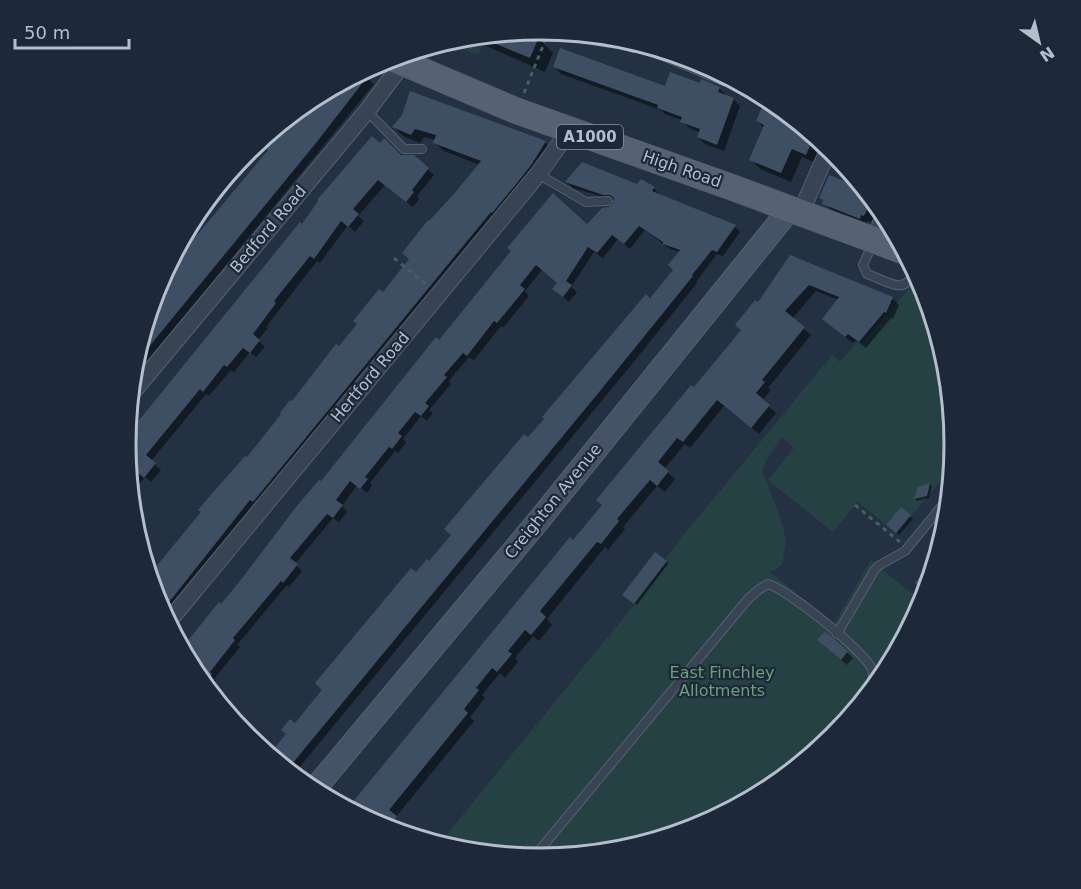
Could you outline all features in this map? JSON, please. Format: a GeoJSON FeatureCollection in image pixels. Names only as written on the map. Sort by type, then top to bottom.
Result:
{"type":"FeatureCollection","features":[{"type":"Feature","properties":{"kind":"main road","name":"High Road"},"geometry":{"type":"LineString","coordinates":[[405,64],[518,111],[796,210],[892,247]]}},
{"type":"Feature","properties":{"kind":"street","name":"Bedford Road"},"geometry":{"type":"LineString","coordinates":[[142,381],[367,111],[393,68]]}},
{"type":"Feature","properties":{"kind":"street","name":"Hertford Road"},"geometry":{"type":"LineString","coordinates":[[174,615],[538,174],[570,130]]}},
{"type":"Feature","properties":{"kind":"street"},"geometry":{"type":"LineString","coordinates":[[796,210],[825,158]]}},
{"type":"Feature","properties":{"kind":"street","name":"Creighton Avenue"},"geometry":{"type":"LineString","coordinates":[[320,782],[796,210]]}},
{"type":"Feature","properties":{"kind":"street"},"geometry":{"type":"LineString","coordinates":[[874,241],[880,227]]}},
{"type":"Feature","properties":{"kind":"lane"},"geometry":{"type":"LineString","coordinates":[[367,111],[404,149],[422,149]]}},
{"type":"Feature","properties":{"kind":"lane"},"geometry":{"type":"LineString","coordinates":[[538,174],[586,202],[608,201]]}},
{"type":"Feature","properties":{"kind":"lane"},"geometry":{"type":"LineString","coordinates":[[874,241],[864,265],[867,274],[898,286],[905,286],[910,282]]}},
{"type":"Feature","properties":{"kind":"lane"},"geometry":{"type":"LineString","coordinates":[[837,634],[878,566],[905,551],[939,509]]}},
{"type":"Feature","properties":{"kind":"lane"},"geometry":{"type":"LineString","coordinates":[[541,848],[748,599],[768,584],[776,586],[837,634],[871,668],[872,674]]}},
{"type":"Feature","properties":{"kind":"path"},"geometry":{"type":"LineString","coordinates":[[518,111],[545,40]]}},
{"type":"Feature","properties":{"kind":"path"},"geometry":{"type":"LineString","coordinates":[[394,258],[428,286]]}},
{"type":"Feature","properties":{"kind":"path"},"geometry":{"type":"LineString","coordinates":[[855,505],[895,537]]}},
{"type":"Feature","properties":{"kind":"green space"},"geometry":{"type":"Polygon","coordinates":[[[483,45],[478,55],[461,48],[483,45]]]}},
{"type":"Feature","properties":{"kind":"green space","name":"East Finchley Allotments"},"geometry":{"type":"Polygon","coordinates":[[[912,285],[931,340],[937,366],[944,418],[943,478],[897,534],[858,502],[833,532],[768,480],[794,448],[782,437],[762,470],[786,540],[782,565],[774,571],[768,570],[834,624],[871,560],[915,596],[890,647],[844,711],[807,748],[765,780],[695,818],[645,835],[567,848],[514,848],[445,837],[669,562],[666,558],[681,538],[832,355],[840,362],[856,343],[862,343],[912,285]]]}},
{"type":"Feature","properties":{"kind":"building"},"geometry":{"type":"Polygon","coordinates":[[[538,40],[530,58],[494,43],[538,40]]]}},
{"type":"Feature","properties":{"kind":"building"},"geometry":{"type":"Polygon","coordinates":[[[560,48],[665,86],[670,72],[700,83],[701,79],[720,87],[718,92],[734,98],[717,145],[697,137],[700,129],[680,122],[682,117],[657,108],[658,105],[553,67],[560,48]]]}},
{"type":"Feature","properties":{"kind":"building"},"geometry":{"type":"Polygon","coordinates":[[[364,81],[148,348],[167,290],[191,243],[268,150],[266,148],[295,124],[364,81]]]}},
{"type":"Feature","properties":{"kind":"building"},"geometry":{"type":"Polygon","coordinates":[[[410,91],[546,141],[517,183],[253,502],[250,500],[169,603],[156,567],[201,512],[198,510],[245,456],[247,457],[336,344],[339,346],[357,324],[353,321],[379,289],[383,292],[409,259],[402,253],[481,161],[433,143],[436,135],[415,129],[411,135],[392,127],[402,115],[410,91]]]}},
{"type":"Feature","properties":{"kind":"building"},"geometry":{"type":"Polygon","coordinates":[[[762,107],[810,144],[806,155],[792,149],[781,173],[749,160],[764,125],[756,121],[762,107]]]}},
{"type":"Feature","properties":{"kind":"building"},"geometry":{"type":"Polygon","coordinates":[[[372,136],[380,143],[384,138],[401,155],[414,155],[429,168],[406,202],[378,180],[353,209],[359,214],[348,227],[341,221],[314,259],[310,256],[274,301],[276,303],[253,334],[260,340],[250,353],[243,348],[227,367],[224,365],[203,392],[200,389],[146,455],[156,463],[144,478],[137,472],[137,423],[300,222],[302,224],[317,200],[372,136]]]}},
{"type":"Feature","properties":{"kind":"building"},"geometry":{"type":"Polygon","coordinates":[[[582,162],[637,184],[641,179],[655,187],[652,191],[736,225],[717,252],[712,250],[600,391],[293,763],[274,748],[286,734],[281,730],[285,725],[290,719],[295,723],[322,690],[315,683],[411,568],[416,572],[427,559],[429,561],[451,535],[444,529],[524,434],[528,437],[544,419],[542,417],[646,294],[650,298],[673,270],[668,265],[680,250],[663,244],[639,226],[624,244],[612,235],[597,253],[588,247],[566,281],[572,285],[563,297],[552,289],[557,283],[536,265],[520,285],[525,289],[497,323],[494,321],[467,356],[463,353],[444,375],[447,377],[425,403],[429,406],[421,416],[415,412],[398,433],[402,436],[392,449],[389,447],[365,477],[368,479],[360,489],[350,481],[336,500],[343,505],[333,518],[327,514],[290,558],[298,564],[233,638],[235,640],[210,672],[212,674],[210,676],[188,641],[219,602],[221,604],[240,581],[296,507],[319,480],[321,481],[436,337],[439,340],[511,251],[507,248],[553,193],[587,224],[602,208],[613,204],[614,198],[610,195],[603,195],[565,182],[582,162]]]}},
{"type":"Feature","properties":{"kind":"building"},"geometry":{"type":"Polygon","coordinates":[[[829,175],[847,182],[868,208],[860,219],[822,204],[823,200],[819,198],[829,175]]]}},
{"type":"Feature","properties":{"kind":"building"},"geometry":{"type":"Polygon","coordinates":[[[790,255],[893,297],[886,313],[884,312],[859,342],[848,334],[845,337],[822,319],[839,297],[809,285],[785,311],[805,327],[762,380],[765,382],[756,393],[770,405],[751,428],[717,400],[683,442],[677,438],[658,462],[669,471],[657,486],[650,480],[617,519],[619,521],[601,544],[597,542],[540,611],[546,617],[531,635],[525,630],[508,651],[512,654],[497,672],[492,668],[476,688],[479,690],[464,709],[468,713],[389,810],[397,816],[394,821],[353,802],[570,537],[573,540],[602,505],[596,500],[691,385],[694,387],[741,330],[735,325],[755,300],[758,302],[790,255]]]}},
{"type":"Feature","properties":{"kind":"building"},"geometry":{"type":"Polygon","coordinates":[[[930,483],[927,496],[914,499],[918,487],[930,483]]]}},
{"type":"Feature","properties":{"kind":"building"},"geometry":{"type":"Polygon","coordinates":[[[901,507],[911,515],[896,533],[886,525],[901,507]]]}},
{"type":"Feature","properties":{"kind":"building"},"geometry":{"type":"Polygon","coordinates":[[[655,552],[667,561],[634,604],[622,595],[655,552]]]}},
{"type":"Feature","properties":{"kind":"building"},"geometry":{"type":"Polygon","coordinates":[[[924,572],[919,586],[915,583],[924,572]]]}},
{"type":"Feature","properties":{"kind":"building"},"geometry":{"type":"Polygon","coordinates":[[[825,631],[848,651],[841,660],[817,640],[825,631]]]}}]}
